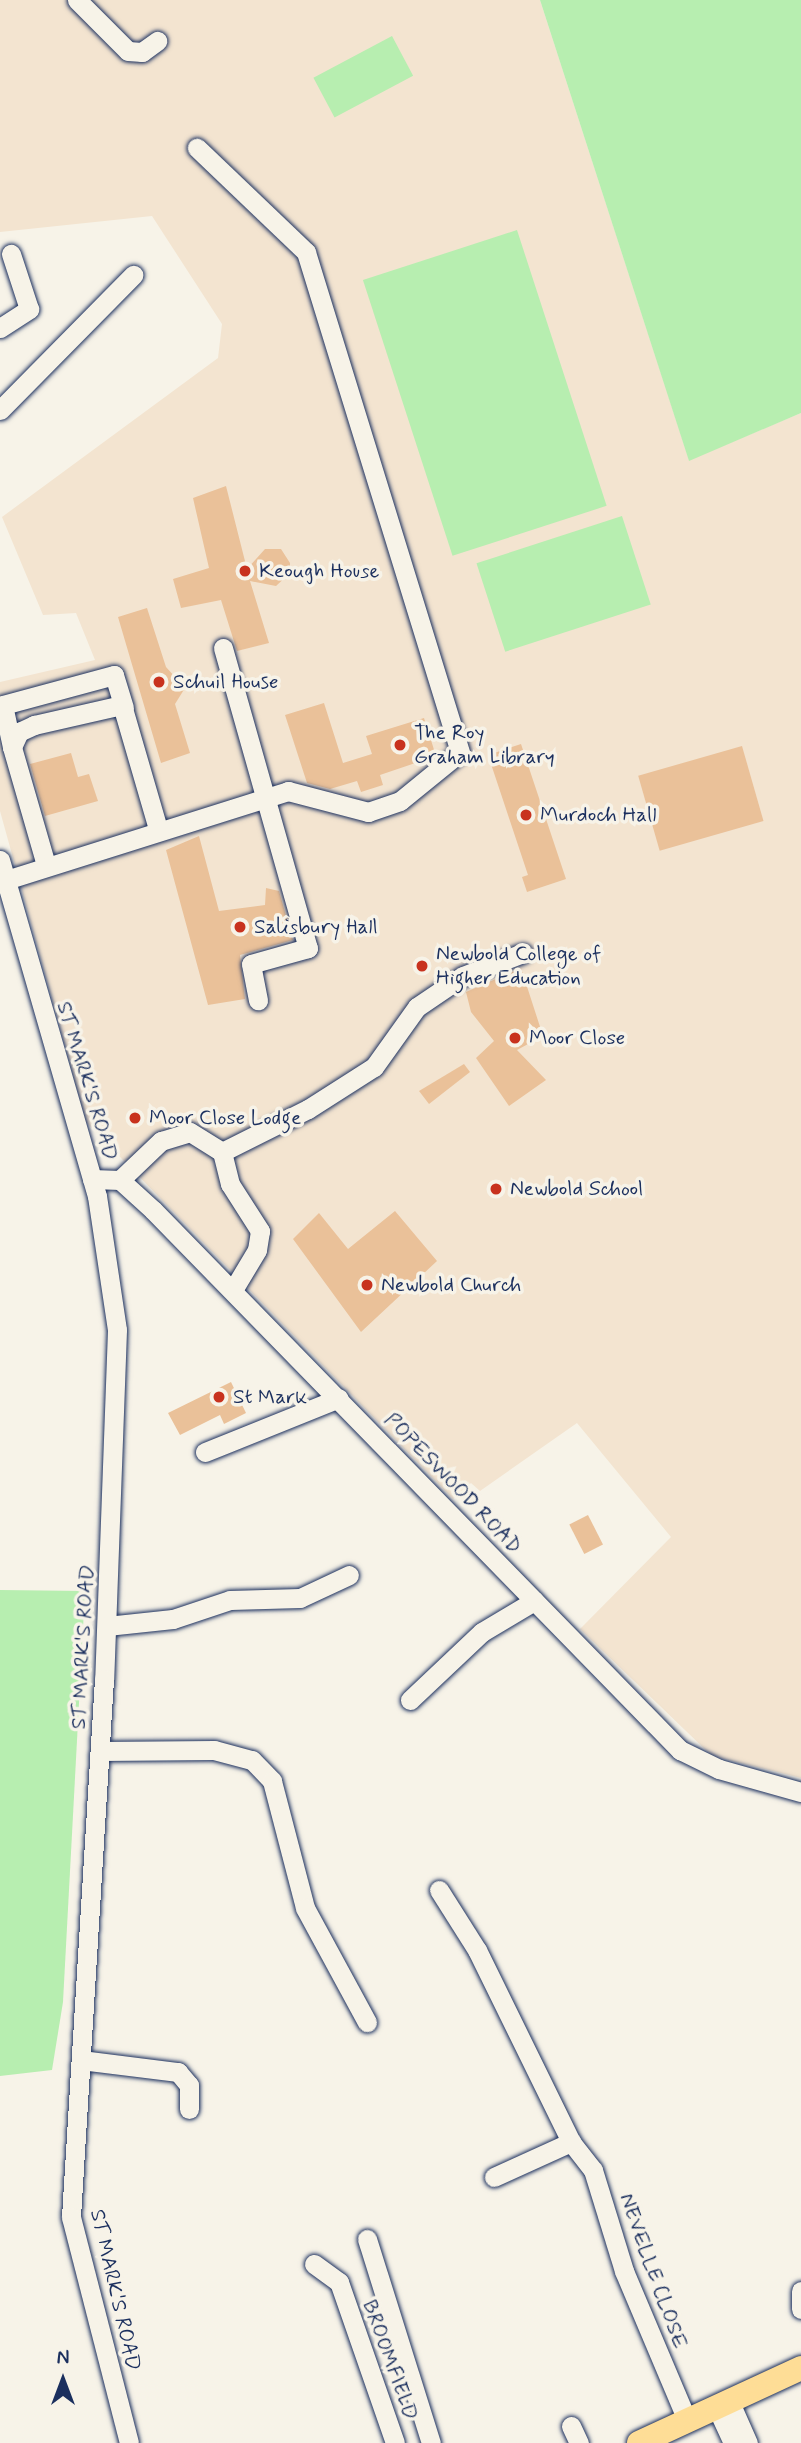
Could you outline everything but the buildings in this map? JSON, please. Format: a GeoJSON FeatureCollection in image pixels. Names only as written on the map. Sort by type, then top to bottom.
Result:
{"type":"FeatureCollection","features":[{"type":"Feature","properties":{"kind":"main road"},"geometry":{"type":"LineString","coordinates":[[639,2443],[801,2368]]}},
{"type":"Feature","properties":{"kind":"street"},"geometry":{"type":"LineString","coordinates":[[78,0],[128,51],[142,52],[157,41]]}},
{"type":"Feature","properties":{"kind":"street"},"geometry":{"type":"LineString","coordinates":[[6,880],[158,829],[288,791],[368,813],[400,801],[460,752],[306,252],[197,148]]}},
{"type":"Feature","properties":{"kind":"street"},"geometry":{"type":"LineString","coordinates":[[0,328],[29,309],[10,254]]}},
{"type":"Feature","properties":{"kind":"street"},"geometry":{"type":"LineString","coordinates":[[0,410],[40,375],[132,275]]}},
{"type":"Feature","properties":{"kind":"street"},"geometry":{"type":"LineString","coordinates":[[223,648],[308,948],[251,964],[258,1000]]}},
{"type":"Feature","properties":{"kind":"street"},"geometry":{"type":"LineString","coordinates":[[46,865],[12,747],[3,705],[114,675],[158,829]]}},
{"type":"Feature","properties":{"kind":"street"},"geometry":{"type":"LineString","coordinates":[[12,747],[19,732],[34,724],[112,703],[124,708]]}},
{"type":"Feature","properties":{"kind":"street","name":"ST MARK'S ROAD"},"geometry":{"type":"LineString","coordinates":[[0,860],[107,1236],[117,1331],[101,1751],[71,2217],[129,2443]]}},
{"type":"Feature","properties":{"kind":"street"},"geometry":{"type":"LineString","coordinates":[[222,1152],[374,1067],[417,1007],[463,976],[523,953]]}},
{"type":"Feature","properties":{"kind":"street"},"geometry":{"type":"LineString","coordinates":[[92,1179],[120,1180],[161,1140],[190,1132],[222,1152],[230,1184],[260,1231],[257,1250],[233,1290]]}},
{"type":"Feature","properties":{"kind":"street","name":"POPESWOOD ROAD"},"geometry":{"type":"LineString","coordinates":[[120,1180],[233,1290],[680,1750],[719,1769],[801,1792]]}},
{"type":"Feature","properties":{"kind":"street"},"geometry":{"type":"LineString","coordinates":[[205,1452],[339,1398]]}},
{"type":"Feature","properties":{"kind":"street"},"geometry":{"type":"LineString","coordinates":[[107,1626],[173,1619],[230,1600],[300,1598],[349,1575]]}},
{"type":"Feature","properties":{"kind":"street"},"geometry":{"type":"LineString","coordinates":[[410,1700],[482,1633],[534,1601]]}},
{"type":"Feature","properties":{"kind":"street"},"geometry":{"type":"LineString","coordinates":[[101,1751],[214,1750],[251,1760],[272,1781],[305,1908],[367,2022]]}},
{"type":"Feature","properties":{"kind":"street","name":"NEVELLE CLOSE"},"geometry":{"type":"LineString","coordinates":[[439,1890],[477,1950],[570,2142],[593,2171],[624,2271],[687,2420]]}},
{"type":"Feature","properties":{"kind":"street"},"geometry":{"type":"LineString","coordinates":[[81,2060],[178,2072],[189,2085],[188,2109]]}},
{"type":"Feature","properties":{"kind":"street"},"geometry":{"type":"LineString","coordinates":[[494,2177],[570,2142]]}},
{"type":"Feature","properties":{"kind":"street"},"geometry":{"type":"LineString","coordinates":[[368,2239],[431,2443]]}},
{"type":"Feature","properties":{"kind":"street","name":"BROOMFIELD"},"geometry":{"type":"LineString","coordinates":[[314,2264],[340,2281],[395,2443]]}},
{"type":"Feature","properties":{"kind":"street"},"geometry":{"type":"LineString","coordinates":[[801,2291],[801,2309]]}},
{"type":"Feature","properties":{"kind":"street"},"geometry":{"type":"LineString","coordinates":[[722,2403],[733,2443]]}},
{"type":"Feature","properties":{"kind":"street"},"geometry":{"type":"LineString","coordinates":[[722,2403],[748,2443]]}},
{"type":"Feature","properties":{"kind":"shaded area","name":"Newbold College of Higher Education"},"geometry":{"type":"Polygon","coordinates":[[[0,0],[540,0],[689,460],[801,413],[801,1778],[712,1756],[580,1629],[671,1537],[577,1423],[480,1491],[471,1483],[453,1499],[86,1122],[0,811],[0,682],[95,660],[76,613],[43,615],[2,517],[218,358],[222,324],[152,216],[0,232],[0,0]]]}},
{"type":"Feature","properties":{"kind":"green space"},"geometry":{"type":"Polygon","coordinates":[[[540,0],[801,0],[801,413],[689,461],[540,0]]]}},
{"type":"Feature","properties":{"kind":"green space"},"geometry":{"type":"Polygon","coordinates":[[[392,36],[413,76],[335,118],[313,78],[392,36]]]}},
{"type":"Feature","properties":{"kind":"green space"},"geometry":{"type":"Polygon","coordinates":[[[517,230],[607,506],[453,556],[363,280],[517,230]]]}},
{"type":"Feature","properties":{"kind":"green space"},"geometry":{"type":"Polygon","coordinates":[[[622,516],[651,604],[505,652],[476,563],[622,516]]]}},
{"type":"Feature","properties":{"kind":"green space"},"geometry":{"type":"Polygon","coordinates":[[[0,1590],[85,1591],[63,2002],[52,2070],[0,2076],[0,1590]]]}},
{"type":"Feature","properties":{"kind":"place","name":"Keough House"},"geometry":{"type":"Point","coordinates":[245,571]}},
{"type":"Feature","properties":{"kind":"place","name":"Schuil House"},"geometry":{"type":"Point","coordinates":[159,682]}},
{"type":"Feature","properties":{"kind":"place","name":"The Roy Graham Library"},"geometry":{"type":"Point","coordinates":[400,745]}},
{"type":"Feature","properties":{"kind":"place","name":"Murdoch Hall"},"geometry":{"type":"Point","coordinates":[526,815]}},
{"type":"Feature","properties":{"kind":"place","name":"Salisbury Hall"},"geometry":{"type":"Point","coordinates":[240,927]}},
{"type":"Feature","properties":{"kind":"place","name":"Newbold College of Higher Education"},"geometry":{"type":"Point","coordinates":[422,966]}},
{"type":"Feature","properties":{"kind":"place","name":"Moor Close"},"geometry":{"type":"Point","coordinates":[515,1038]}},
{"type":"Feature","properties":{"kind":"place","name":"Moor Close Lodge"},"geometry":{"type":"Point","coordinates":[135,1118]}},
{"type":"Feature","properties":{"kind":"place","name":"Newbold School"},"geometry":{"type":"Point","coordinates":[496,1189]}},
{"type":"Feature","properties":{"kind":"place","name":"Newbold Church"},"geometry":{"type":"Point","coordinates":[367,1285]}},
{"type":"Feature","properties":{"kind":"place","name":"St Mark"},"geometry":{"type":"Point","coordinates":[219,1397]}}]}
